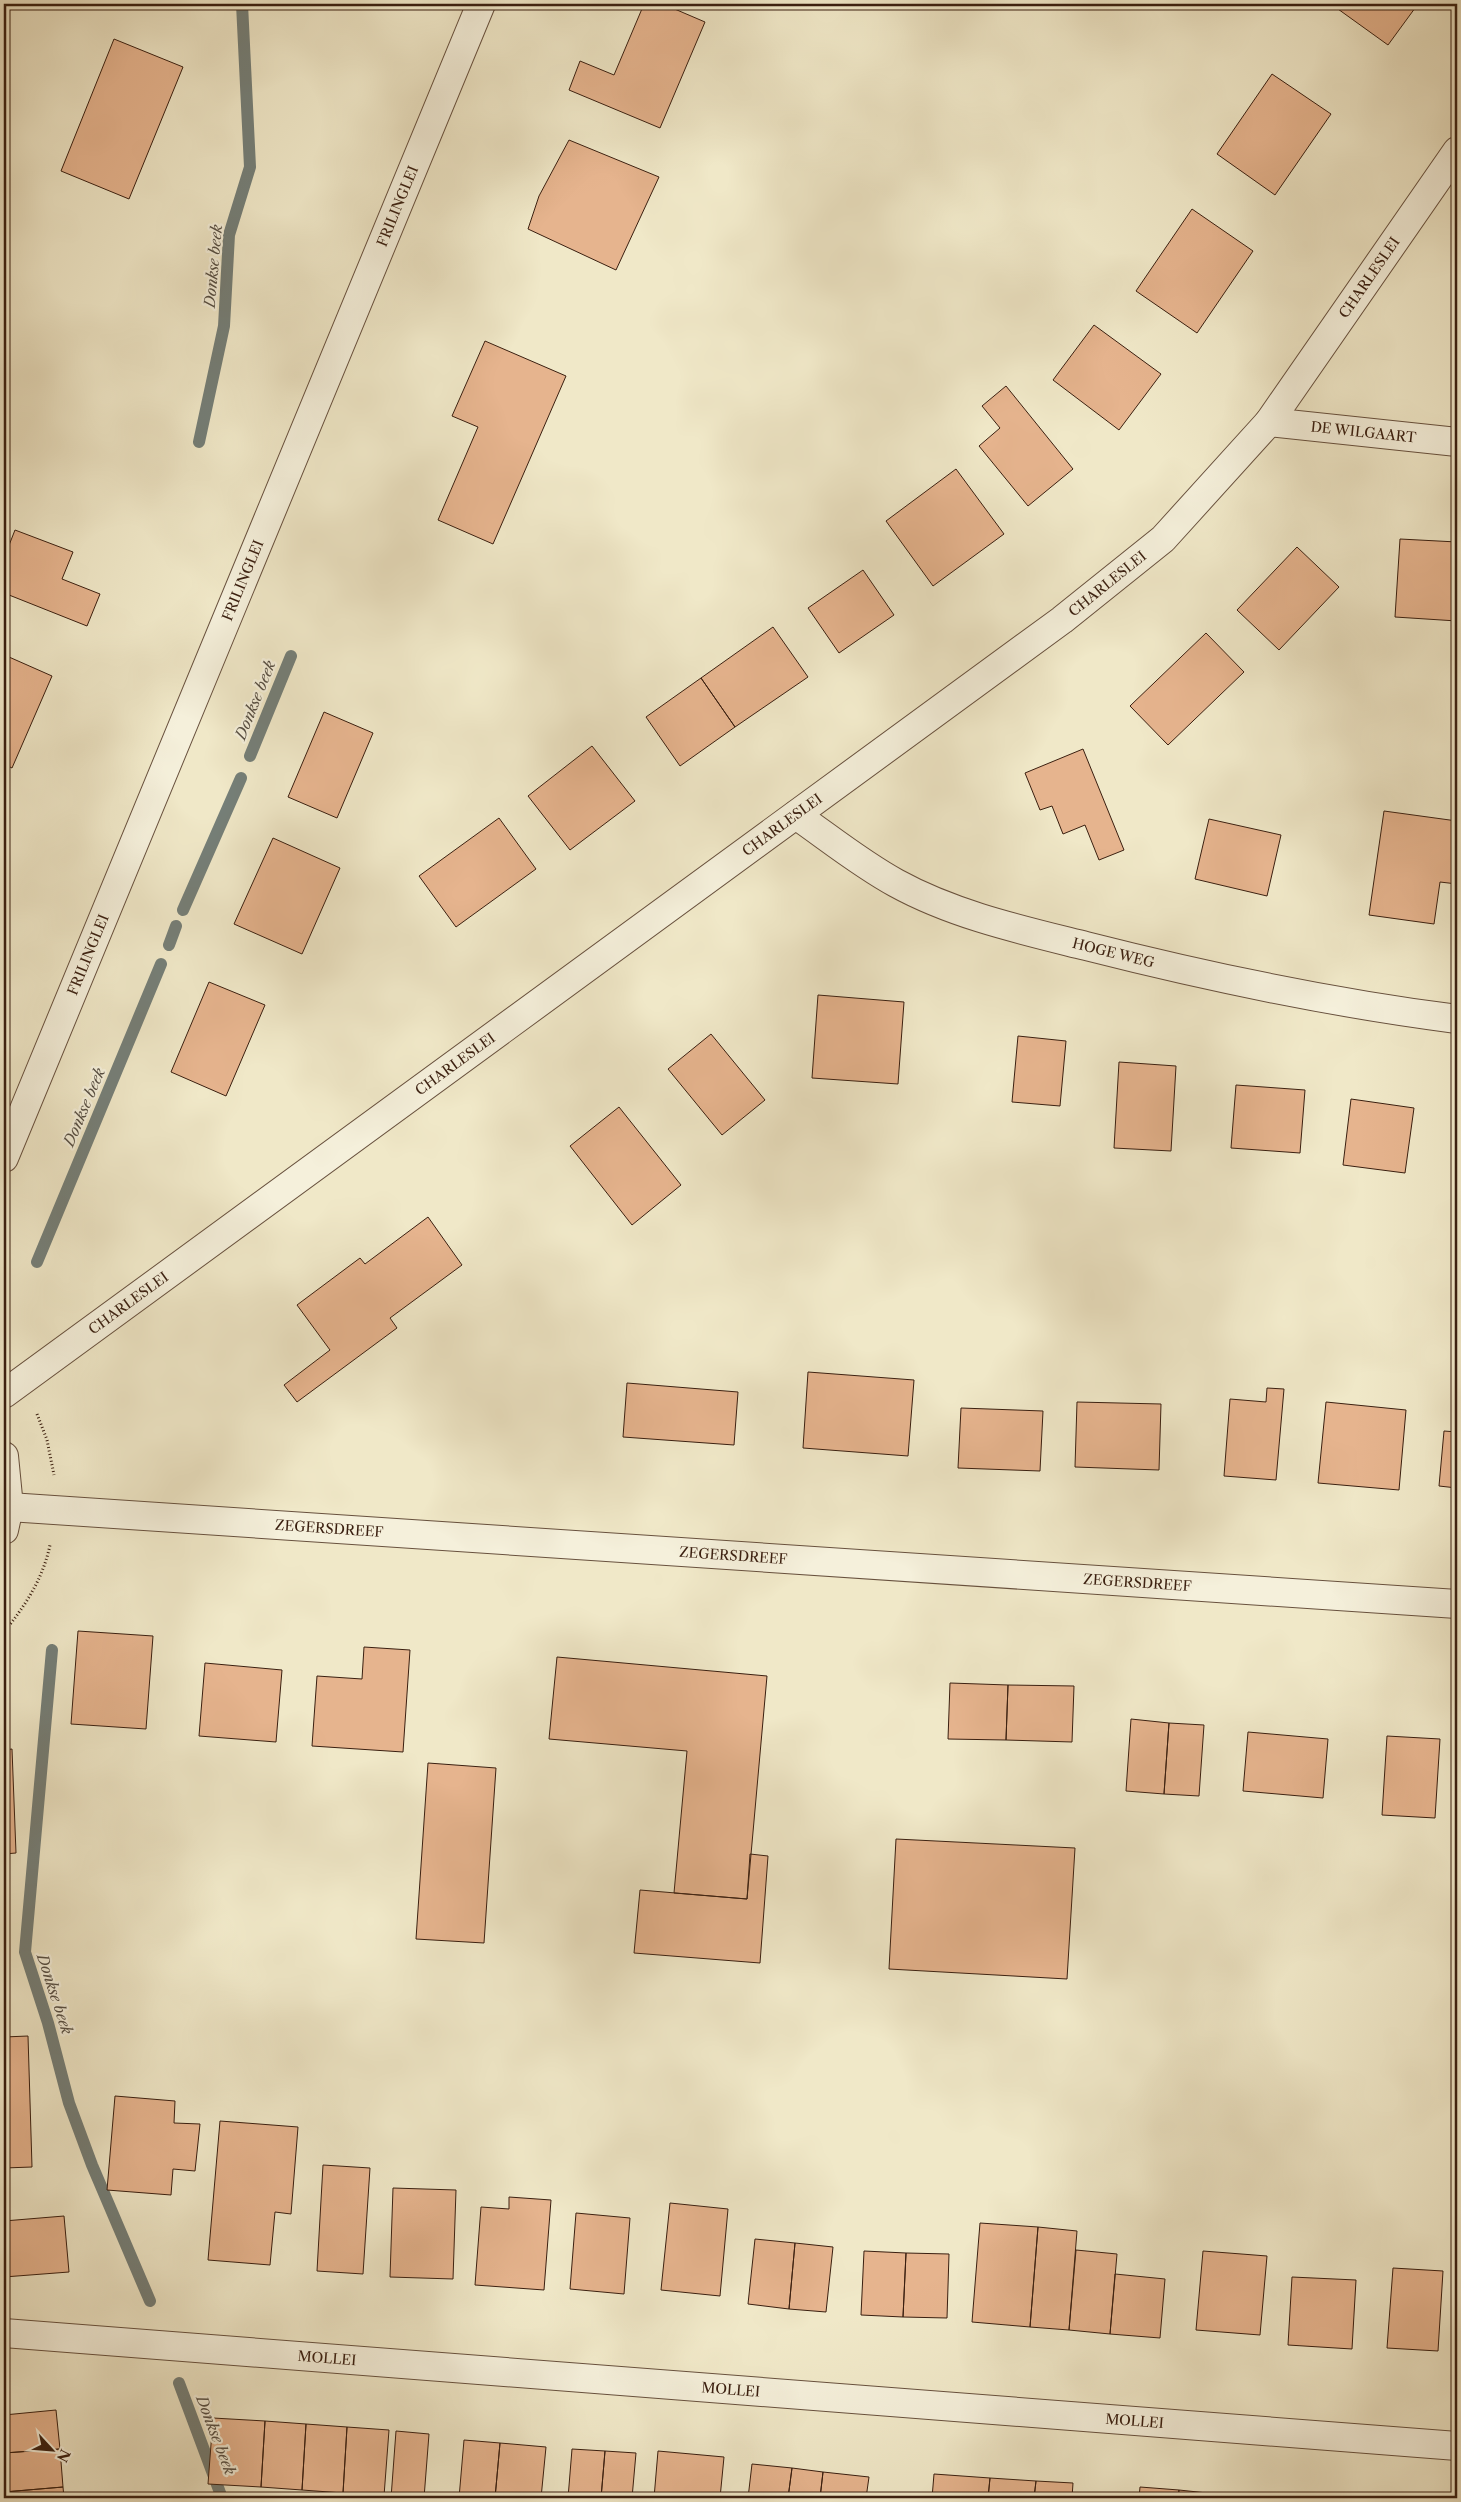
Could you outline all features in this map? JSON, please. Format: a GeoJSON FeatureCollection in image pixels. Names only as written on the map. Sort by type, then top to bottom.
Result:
{"type":"FeatureCollection","features":[{"type":"Feature","properties":{"kind":"street","name":"FRILINGLEI"},"geometry":{"type":"LineString","coordinates":[[4,1158],[481,4]]}},
{"type":"Feature","properties":{"kind":"street","name":"CHARLESLEI"},"geometry":{"type":"LineString","coordinates":[[11,1389],[1062,620],[1163,539],[1269,422],[1457,151]]}},
{"type":"Feature","properties":{"kind":"street","name":"DE WILGAART"},"geometry":{"type":"LineString","coordinates":[[1269,422],[1457,442]]}},
{"type":"Feature","properties":{"kind":"street","name":"HOGE WEG"},"geometry":{"type":"LineString","coordinates":[[796,815],[896,883],[958,911],[1170,968],[1377,1009],[1457,1019]]}},
{"type":"Feature","properties":{"kind":"street"},"geometry":{"type":"LineString","coordinates":[[4,1456],[7,1519]]}},
{"type":"Feature","properties":{"kind":"street","name":"ZEGERSDREEF"},"geometry":{"type":"LineString","coordinates":[[7,1519],[55,1510],[1457,1604]]}},
{"type":"Feature","properties":{"kind":"street","name":"MOLLEI"},"geometry":{"type":"LineString","coordinates":[[4,2333],[1457,2446]]}},
{"type":"Feature","properties":{"kind":"path"},"geometry":{"type":"LineString","coordinates":[[4,1632],[21,1610],[36,1585],[47,1557],[55,1510],[54,1469],[47,1440],[36,1412],[11,1389]]}},
{"type":"Feature","properties":{"kind":"building"},"geometry":{"type":"Polygon","coordinates":[[[644,4],[663,4],[705,22],[660,128],[569,90],[580,61],[614,75],[644,4]]]}},
{"type":"Feature","properties":{"kind":"building"},"geometry":{"type":"Polygon","coordinates":[[[1331,4],[1418,4],[1388,45],[1331,4]]]}},
{"type":"Feature","properties":{"kind":"building"},"geometry":{"type":"Polygon","coordinates":[[[114,39],[183,67],[129,199],[61,171],[114,39]]]}},
{"type":"Feature","properties":{"kind":"building"},"geometry":{"type":"Polygon","coordinates":[[[1272,74],[1331,114],[1275,195],[1217,154],[1272,74]]]}},
{"type":"Feature","properties":{"kind":"building"},"geometry":{"type":"Polygon","coordinates":[[[569,140],[659,177],[616,270],[528,229],[539,196],[569,140]]]}},
{"type":"Feature","properties":{"kind":"building"},"geometry":{"type":"Polygon","coordinates":[[[1192,209],[1253,251],[1197,333],[1136,291],[1192,209]]]}},
{"type":"Feature","properties":{"kind":"building"},"geometry":{"type":"Polygon","coordinates":[[[1094,325],[1161,374],[1119,430],[1053,380],[1094,325]]]}},
{"type":"Feature","properties":{"kind":"building"},"geometry":{"type":"Polygon","coordinates":[[[485,341],[566,376],[493,544],[438,520],[478,427],[452,416],[485,341]]]}},
{"type":"Feature","properties":{"kind":"building"},"geometry":{"type":"Polygon","coordinates":[[[1006,386],[1073,469],[1028,506],[979,446],[1000,428],[982,406],[1006,386]]]}},
{"type":"Feature","properties":{"kind":"building"},"geometry":{"type":"Polygon","coordinates":[[[956,469],[1004,534],[933,586],[886,521],[956,469]]]}},
{"type":"Feature","properties":{"kind":"building"},"geometry":{"type":"Polygon","coordinates":[[[15,530],[73,552],[62,579],[100,594],[87,626],[4,593],[4,558],[15,530]]]}},
{"type":"Feature","properties":{"kind":"building"},"geometry":{"type":"Polygon","coordinates":[[[1400,539],[1457,542],[1457,621],[1395,617],[1400,539]]]}},
{"type":"Feature","properties":{"kind":"building"},"geometry":{"type":"Polygon","coordinates":[[[1297,547],[1339,587],[1279,650],[1237,610],[1297,547]]]}},
{"type":"Feature","properties":{"kind":"building"},"geometry":{"type":"Polygon","coordinates":[[[863,570],[894,615],[839,653],[808,608],[863,570]]]}},
{"type":"Feature","properties":{"kind":"building"},"geometry":{"type":"Polygon","coordinates":[[[773,627],[808,677],[735,727],[701,678],[773,627]]]}},
{"type":"Feature","properties":{"kind":"building"},"geometry":{"type":"Polygon","coordinates":[[[1206,633],[1244,672],[1168,745],[1130,706],[1206,633]]]}},
{"type":"Feature","properties":{"kind":"building"},"geometry":{"type":"Polygon","coordinates":[[[9,657],[52,676],[12,768],[4,764],[4,668],[9,657]]]}},
{"type":"Feature","properties":{"kind":"building"},"geometry":{"type":"Polygon","coordinates":[[[701,678],[735,727],[680,766],[646,717],[701,678]]]}},
{"type":"Feature","properties":{"kind":"building"},"geometry":{"type":"Polygon","coordinates":[[[324,712],[373,733],[337,818],[288,797],[324,712]]]}},
{"type":"Feature","properties":{"kind":"building"},"geometry":{"type":"Polygon","coordinates":[[[592,746],[635,801],[570,850],[528,796],[592,746]]]}},
{"type":"Feature","properties":{"kind":"building"},"geometry":{"type":"Polygon","coordinates":[[[1083,749],[1124,850],[1099,860],[1085,825],[1063,834],[1052,806],[1040,810],[1025,773],[1083,749]]]}},
{"type":"Feature","properties":{"kind":"building"},"geometry":{"type":"Polygon","coordinates":[[[1384,811],[1457,821],[1457,884],[1440,882],[1434,924],[1369,915],[1384,811]]]}},
{"type":"Feature","properties":{"kind":"building"},"geometry":{"type":"Polygon","coordinates":[[[499,818],[536,869],[456,927],[419,876],[499,818]]]}},
{"type":"Feature","properties":{"kind":"building"},"geometry":{"type":"Polygon","coordinates":[[[1209,819],[1281,835],[1267,896],[1195,879],[1209,819]]]}},
{"type":"Feature","properties":{"kind":"building"},"geometry":{"type":"Polygon","coordinates":[[[273,838],[340,868],[302,954],[234,924],[273,838]]]}},
{"type":"Feature","properties":{"kind":"building"},"geometry":{"type":"Polygon","coordinates":[[[209,982],[265,1005],[226,1096],[171,1072],[209,982]]]}},
{"type":"Feature","properties":{"kind":"building"},"geometry":{"type":"Polygon","coordinates":[[[818,995],[904,1002],[898,1084],[812,1078],[818,995]]]}},
{"type":"Feature","properties":{"kind":"building"},"geometry":{"type":"Polygon","coordinates":[[[711,1034],[765,1100],[722,1135],[668,1069],[711,1034]]]}},
{"type":"Feature","properties":{"kind":"building"},"geometry":{"type":"Polygon","coordinates":[[[1018,1036],[1066,1041],[1060,1106],[1012,1102],[1018,1036]]]}},
{"type":"Feature","properties":{"kind":"building"},"geometry":{"type":"Polygon","coordinates":[[[1119,1062],[1176,1066],[1171,1151],[1114,1148],[1119,1062]]]}},
{"type":"Feature","properties":{"kind":"building"},"geometry":{"type":"Polygon","coordinates":[[[1236,1085],[1305,1090],[1300,1153],[1231,1148],[1236,1085]]]}},
{"type":"Feature","properties":{"kind":"building"},"geometry":{"type":"Polygon","coordinates":[[[1351,1099],[1414,1108],[1405,1173],[1343,1165],[1351,1099]]]}},
{"type":"Feature","properties":{"kind":"building"},"geometry":{"type":"Polygon","coordinates":[[[619,1107],[681,1185],[632,1225],[570,1146],[619,1107]]]}},
{"type":"Feature","properties":{"kind":"building"},"geometry":{"type":"Polygon","coordinates":[[[428,1217],[462,1265],[390,1318],[397,1328],[297,1402],[284,1385],[330,1350],[297,1305],[360,1258],[365,1264],[428,1217]]]}},
{"type":"Feature","properties":{"kind":"building"},"geometry":{"type":"Polygon","coordinates":[[[808,1372],[914,1380],[908,1456],[803,1448],[808,1372]]]}},
{"type":"Feature","properties":{"kind":"building"},"geometry":{"type":"Polygon","coordinates":[[[627,1383],[738,1392],[734,1445],[623,1437],[627,1383]]]}},
{"type":"Feature","properties":{"kind":"building"},"geometry":{"type":"Polygon","coordinates":[[[1267,1388],[1284,1389],[1276,1480],[1224,1476],[1230,1399],[1266,1402],[1267,1388]]]}},
{"type":"Feature","properties":{"kind":"building"},"geometry":{"type":"Polygon","coordinates":[[[1077,1402],[1161,1404],[1159,1470],[1075,1467],[1077,1402]]]}},
{"type":"Feature","properties":{"kind":"building"},"geometry":{"type":"Polygon","coordinates":[[[1326,1402],[1406,1410],[1399,1490],[1318,1483],[1326,1402]]]}},
{"type":"Feature","properties":{"kind":"building"},"geometry":{"type":"Polygon","coordinates":[[[961,1408],[1043,1411],[1040,1471],[958,1468],[961,1408]]]}},
{"type":"Feature","properties":{"kind":"building"},"geometry":{"type":"Polygon","coordinates":[[[1444,1431],[1457,1432],[1457,1488],[1439,1486],[1444,1431]]]}},
{"type":"Feature","properties":{"kind":"building"},"geometry":{"type":"Polygon","coordinates":[[[78,1631],[153,1636],[146,1729],[71,1724],[78,1631]]]}},
{"type":"Feature","properties":{"kind":"building"},"geometry":{"type":"Polygon","coordinates":[[[364,1647],[410,1650],[403,1752],[312,1746],[317,1676],[362,1679],[364,1647]]]}},
{"type":"Feature","properties":{"kind":"building"},"geometry":{"type":"Polygon","coordinates":[[[557,1657],[767,1676],[747,1899],[674,1893],[687,1751],[549,1739],[557,1657]]]}},
{"type":"Feature","properties":{"kind":"building"},"geometry":{"type":"Polygon","coordinates":[[[205,1663],[282,1670],[276,1742],[199,1736],[205,1663]]]}},
{"type":"Feature","properties":{"kind":"building"},"geometry":{"type":"Polygon","coordinates":[[[950,1683],[1008,1685],[1006,1740],[948,1739],[950,1683]]]}},
{"type":"Feature","properties":{"kind":"building"},"geometry":{"type":"Polygon","coordinates":[[[1008,1685],[1074,1686],[1072,1742],[1006,1740],[1008,1685]]]}},
{"type":"Feature","properties":{"kind":"building"},"geometry":{"type":"Polygon","coordinates":[[[1131,1719],[1169,1723],[1164,1794],[1126,1791],[1131,1719]]]}},
{"type":"Feature","properties":{"kind":"building"},"geometry":{"type":"Polygon","coordinates":[[[1169,1723],[1204,1725],[1199,1796],[1164,1794],[1169,1723]]]}},
{"type":"Feature","properties":{"kind":"building"},"geometry":{"type":"Polygon","coordinates":[[[1248,1732],[1328,1739],[1323,1798],[1243,1791],[1248,1732]]]}},
{"type":"Feature","properties":{"kind":"building"},"geometry":{"type":"Polygon","coordinates":[[[1387,1736],[1440,1739],[1435,1818],[1382,1815],[1387,1736]]]}},
{"type":"Feature","properties":{"kind":"building"},"geometry":{"type":"Polygon","coordinates":[[[12,1749],[16,1853],[4,1854],[4,1750],[12,1749]]]}},
{"type":"Feature","properties":{"kind":"building"},"geometry":{"type":"Polygon","coordinates":[[[428,1763],[496,1768],[484,1943],[416,1939],[428,1763]]]}},
{"type":"Feature","properties":{"kind":"building"},"geometry":{"type":"Polygon","coordinates":[[[896,1839],[1075,1848],[1067,1979],[889,1969],[896,1839]]]}},
{"type":"Feature","properties":{"kind":"building"},"geometry":{"type":"Polygon","coordinates":[[[750,1854],[768,1856],[760,1963],[634,1953],[640,1890],[747,1899],[750,1854]]]}},
{"type":"Feature","properties":{"kind":"building"},"geometry":{"type":"Polygon","coordinates":[[[28,2036],[32,2167],[4,2168],[4,2037],[28,2036]]]}},
{"type":"Feature","properties":{"kind":"building"},"geometry":{"type":"Polygon","coordinates":[[[115,2096],[175,2101],[174,2123],[200,2124],[195,2171],[173,2169],[171,2195],[107,2190],[115,2096]]]}},
{"type":"Feature","properties":{"kind":"building"},"geometry":{"type":"Polygon","coordinates":[[[220,2121],[298,2127],[291,2214],[275,2212],[270,2265],[208,2260],[220,2121]]]}},
{"type":"Feature","properties":{"kind":"building"},"geometry":{"type":"Polygon","coordinates":[[[323,2165],[370,2168],[363,2274],[317,2271],[323,2165]]]}},
{"type":"Feature","properties":{"kind":"building"},"geometry":{"type":"Polygon","coordinates":[[[393,2188],[456,2190],[453,2279],[390,2277],[393,2188]]]}},
{"type":"Feature","properties":{"kind":"building"},"geometry":{"type":"Polygon","coordinates":[[[509,2197],[551,2200],[544,2290],[475,2285],[481,2207],[509,2209],[509,2197]]]}},
{"type":"Feature","properties":{"kind":"building"},"geometry":{"type":"Polygon","coordinates":[[[670,2203],[728,2209],[720,2296],[661,2290],[670,2203]]]}},
{"type":"Feature","properties":{"kind":"building"},"geometry":{"type":"Polygon","coordinates":[[[576,2213],[630,2218],[624,2294],[570,2289],[576,2213]]]}},
{"type":"Feature","properties":{"kind":"building"},"geometry":{"type":"Polygon","coordinates":[[[64,2216],[69,2272],[4,2277],[4,2221],[64,2216]]]}},
{"type":"Feature","properties":{"kind":"building"},"geometry":{"type":"Polygon","coordinates":[[[980,2223],[1038,2227],[1030,2327],[972,2322],[980,2223]]]}},
{"type":"Feature","properties":{"kind":"building"},"geometry":{"type":"Polygon","coordinates":[[[1038,2227],[1077,2231],[1069,2330],[1030,2327],[1038,2227]]]}},
{"type":"Feature","properties":{"kind":"building"},"geometry":{"type":"Polygon","coordinates":[[[755,2239],[795,2243],[789,2309],[748,2304],[755,2239]]]}},
{"type":"Feature","properties":{"kind":"building"},"geometry":{"type":"Polygon","coordinates":[[[795,2243],[833,2247],[826,2312],[789,2309],[795,2243]]]}},
{"type":"Feature","properties":{"kind":"building"},"geometry":{"type":"Polygon","coordinates":[[[1076,2250],[1117,2254],[1110,2334],[1069,2330],[1076,2250]]]}},
{"type":"Feature","properties":{"kind":"building"},"geometry":{"type":"Polygon","coordinates":[[[864,2251],[906,2253],[903,2317],[861,2315],[864,2251]]]}},
{"type":"Feature","properties":{"kind":"building"},"geometry":{"type":"Polygon","coordinates":[[[1203,2251],[1267,2256],[1260,2335],[1196,2330],[1203,2251]]]}},
{"type":"Feature","properties":{"kind":"building"},"geometry":{"type":"Polygon","coordinates":[[[906,2253],[949,2254],[947,2318],[903,2317],[906,2253]]]}},
{"type":"Feature","properties":{"kind":"building"},"geometry":{"type":"Polygon","coordinates":[[[1393,2268],[1443,2271],[1438,2351],[1387,2348],[1393,2268]]]}},
{"type":"Feature","properties":{"kind":"building"},"geometry":{"type":"Polygon","coordinates":[[[1115,2274],[1165,2279],[1160,2338],[1110,2334],[1115,2274]]]}},
{"type":"Feature","properties":{"kind":"building"},"geometry":{"type":"Polygon","coordinates":[[[1292,2277],[1356,2280],[1352,2349],[1288,2345],[1292,2277]]]}},
{"type":"Feature","properties":{"kind":"building"},"geometry":{"type":"Polygon","coordinates":[[[56,2410],[60,2449],[4,2453],[4,2415],[56,2410]]]}},
{"type":"Feature","properties":{"kind":"building"},"geometry":{"type":"Polygon","coordinates":[[[213,2418],[265,2421],[261,2487],[208,2484],[213,2418]]]}},
{"type":"Feature","properties":{"kind":"building"},"geometry":{"type":"Polygon","coordinates":[[[265,2421],[306,2424],[302,2490],[261,2487],[265,2421]]]}},
{"type":"Feature","properties":{"kind":"building"},"geometry":{"type":"Polygon","coordinates":[[[306,2424],[347,2427],[343,2493],[302,2490],[306,2424]]]}},
{"type":"Feature","properties":{"kind":"building"},"geometry":{"type":"Polygon","coordinates":[[[347,2427],[389,2430],[384,2496],[343,2493],[347,2427]]]}},
{"type":"Feature","properties":{"kind":"building"},"geometry":{"type":"Polygon","coordinates":[[[396,2431],[429,2434],[424,2498],[391,2498],[396,2431]]]}},
{"type":"Feature","properties":{"kind":"building"},"geometry":{"type":"Polygon","coordinates":[[[464,2440],[500,2443],[495,2498],[459,2498],[464,2440]]]}},
{"type":"Feature","properties":{"kind":"building"},"geometry":{"type":"Polygon","coordinates":[[[500,2443],[546,2447],[541,2498],[495,2498],[500,2443]]]}},
{"type":"Feature","properties":{"kind":"building"},"geometry":{"type":"Polygon","coordinates":[[[60,2449],[63,2487],[4,2492],[4,2453],[60,2449]]]}},
{"type":"Feature","properties":{"kind":"building"},"geometry":{"type":"Polygon","coordinates":[[[572,2449],[605,2451],[601,2498],[568,2498],[572,2449]]]}},
{"type":"Feature","properties":{"kind":"building"},"geometry":{"type":"Polygon","coordinates":[[[605,2451],[636,2453],[632,2498],[601,2498],[605,2451]]]}},
{"type":"Feature","properties":{"kind":"building"},"geometry":{"type":"Polygon","coordinates":[[[658,2451],[724,2457],[720,2498],[654,2498],[658,2451]]]}},
{"type":"Feature","properties":{"kind":"building"},"geometry":{"type":"Polygon","coordinates":[[[752,2464],[792,2468],[788,2498],[748,2498],[752,2464]]]}},
{"type":"Feature","properties":{"kind":"building"},"geometry":{"type":"Polygon","coordinates":[[[792,2468],[823,2472],[820,2498],[788,2498],[792,2468]]]}},
{"type":"Feature","properties":{"kind":"building"},"geometry":{"type":"Polygon","coordinates":[[[823,2472],[869,2477],[866,2498],[820,2498],[823,2472]]]}},
{"type":"Feature","properties":{"kind":"building"},"geometry":{"type":"Polygon","coordinates":[[[934,2474],[990,2478],[988,2498],[932,2498],[934,2474]]]}},
{"type":"Feature","properties":{"kind":"building"},"geometry":{"type":"Polygon","coordinates":[[[990,2478],[1036,2481],[1034,2498],[988,2498],[990,2478]]]}},
{"type":"Feature","properties":{"kind":"building"},"geometry":{"type":"Polygon","coordinates":[[[1036,2481],[1073,2483],[1072,2498],[1034,2498],[1036,2481]]]}},
{"type":"Feature","properties":{"kind":"building"},"geometry":{"type":"Polygon","coordinates":[[[63,2487],[64,2498],[4,2498],[4,2492],[63,2487]]]}},
{"type":"Feature","properties":{"kind":"building"},"geometry":{"type":"Polygon","coordinates":[[[1140,2487],[1179,2490],[1178,2498],[1139,2498],[1140,2487]]]}},
{"type":"Feature","properties":{"kind":"building"},"geometry":{"type":"Polygon","coordinates":[[[1179,2490],[1226,2495],[1226,2498],[1178,2498],[1179,2490]]]}},
{"type":"Feature","properties":{"kind":"waterway","name":"Donkse beek"},"geometry":{"type":"LineString","coordinates":[[199,442],[224,326],[229,235],[250,167],[242,4]]}},
{"type":"Feature","properties":{"kind":"waterway","name":"Donkse beek"},"geometry":{"type":"LineString","coordinates":[[250,756],[291,656]]}},
{"type":"Feature","properties":{"kind":"waterway","name":"Donkse beek"},"geometry":{"type":"LineString","coordinates":[[183,910],[241,778]]}},
{"type":"Feature","properties":{"kind":"waterway","name":"Donkse beek"},"geometry":{"type":"LineString","coordinates":[[169,945],[176,926]]}},
{"type":"Feature","properties":{"kind":"waterway","name":"Donkse beek"},"geometry":{"type":"LineString","coordinates":[[37,1262],[161,964]]}},
{"type":"Feature","properties":{"kind":"waterway","name":"Donkse beek"},"geometry":{"type":"LineString","coordinates":[[52,1650],[25,1952],[48,2023],[69,2103],[92,2165],[150,2301]]}},
{"type":"Feature","properties":{"kind":"waterway","name":"Donkse beek"},"geometry":{"type":"LineString","coordinates":[[179,2383],[222,2498]]}}]}
